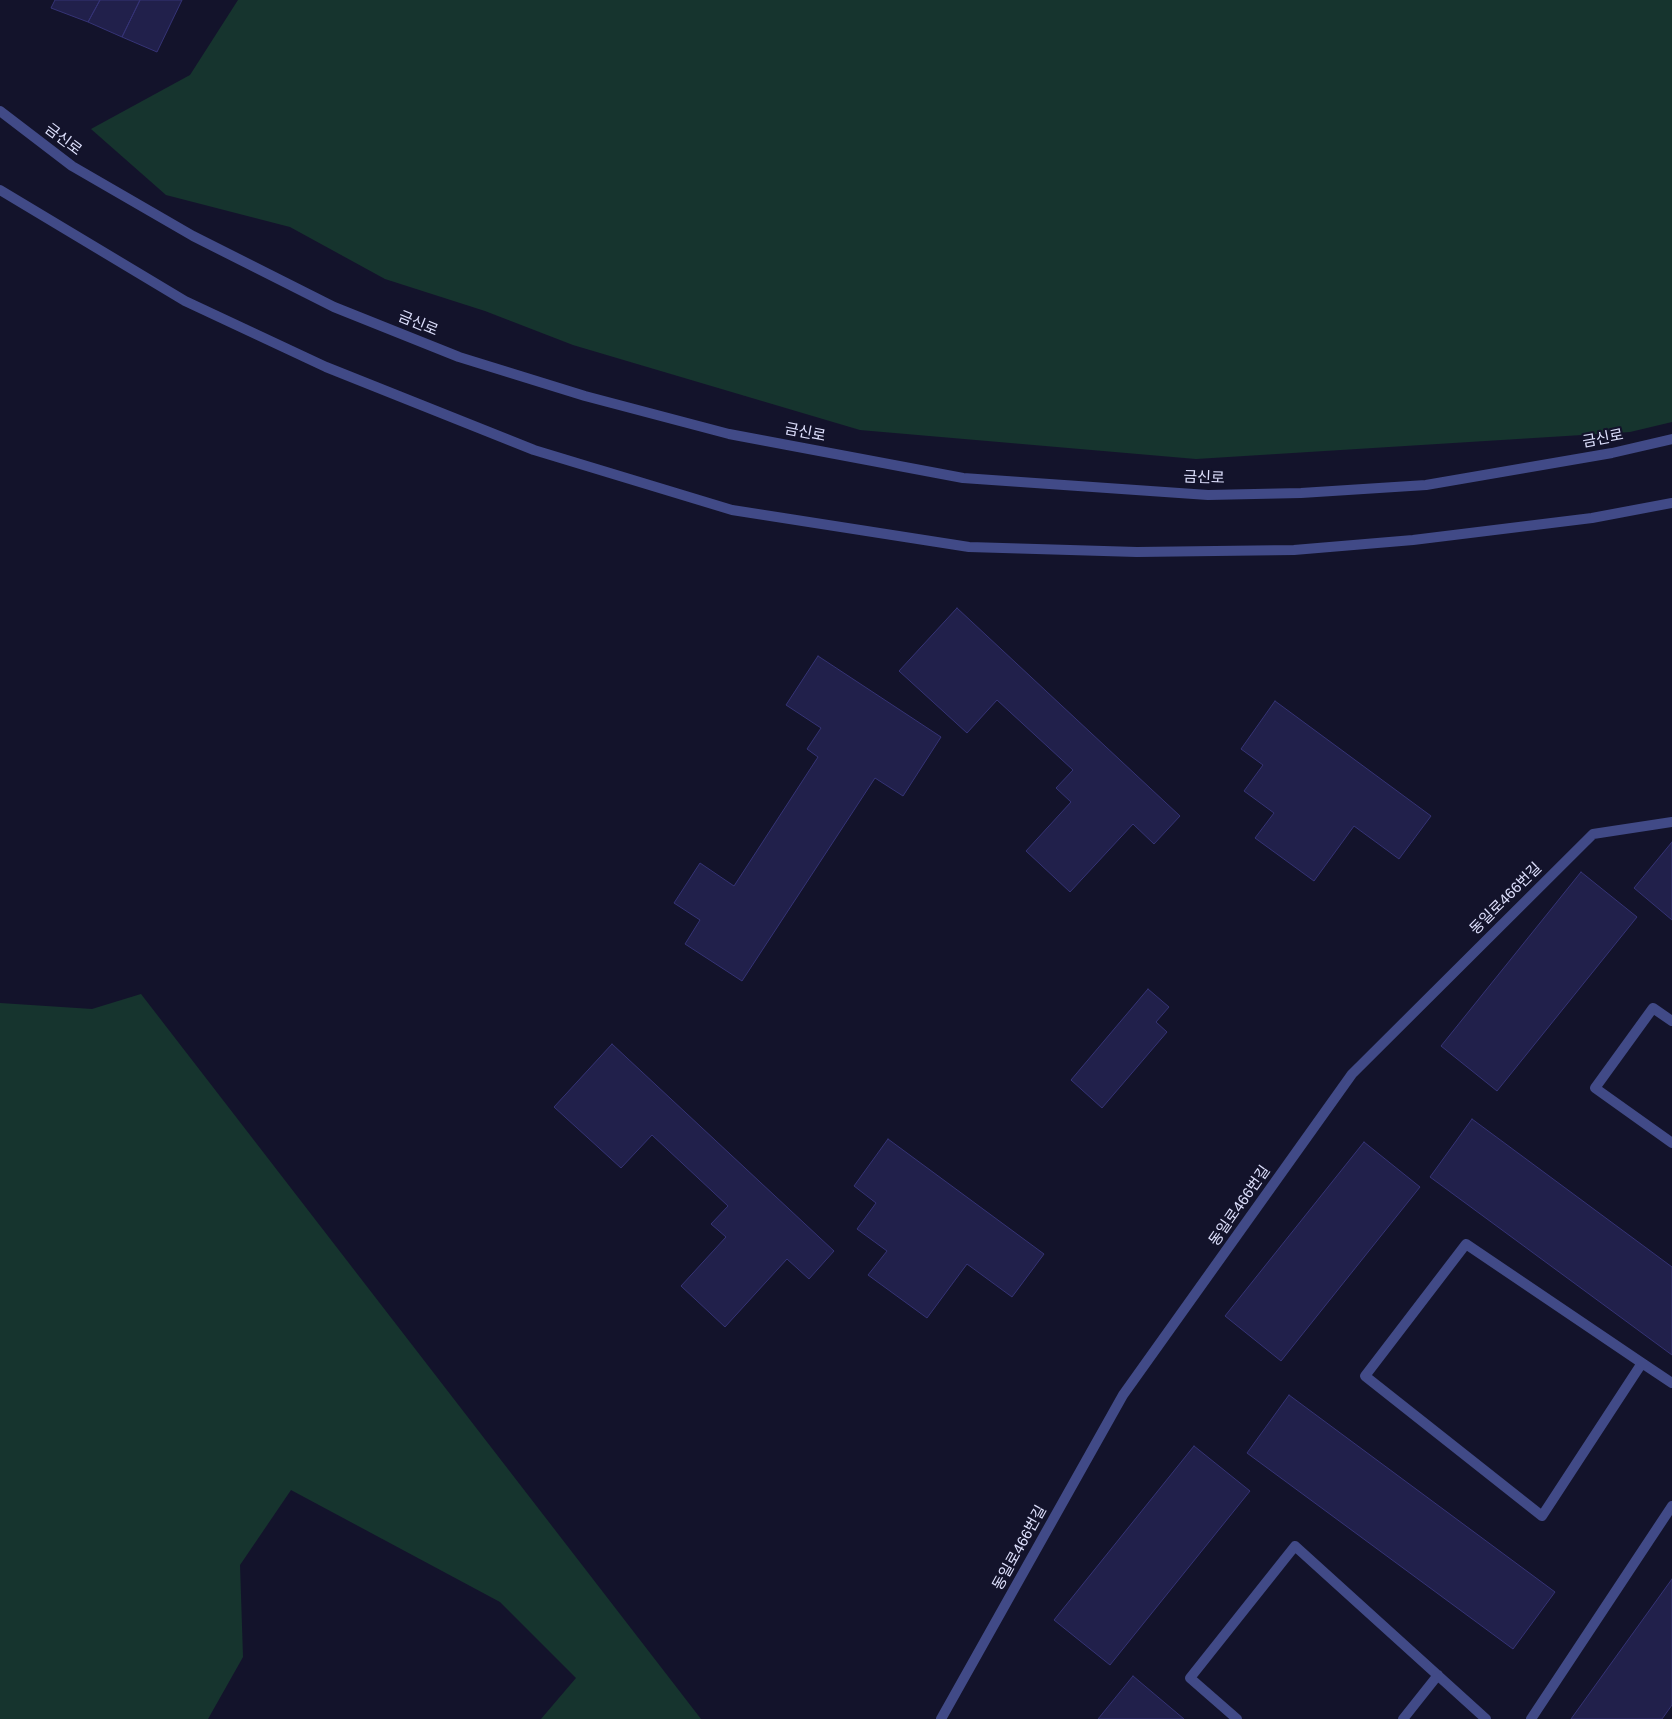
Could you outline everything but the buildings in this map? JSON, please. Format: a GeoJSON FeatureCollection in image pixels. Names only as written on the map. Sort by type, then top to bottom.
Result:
{"type":"FeatureCollection","features":[{"type":"Feature","properties":{"kind":"street","name":"금신로"},"geometry":{"type":"LineString","coordinates":[[0,111],[72,166],[193,236],[334,307],[459,356],[585,396],[729,434],[963,478],[1208,495],[1301,493],[1426,485],[1612,454],[1672,439]]}},
{"type":"Feature","properties":{"kind":"street"},"geometry":{"type":"LineString","coordinates":[[0,190],[185,302],[326,367],[534,450],[732,510],[969,547],[1146,552],[1294,550],[1413,540],[1592,518],[1672,503]]}},
{"type":"Feature","properties":{"kind":"street","name":"동일로466번길"},"geometry":{"type":"LineString","coordinates":[[941,1719],[1123,1395],[1352,1074],[1593,834],[1672,822]]}},
{"type":"Feature","properties":{"kind":"street"},"geometry":{"type":"LineString","coordinates":[[1672,1022],[1653,1008],[1595,1088],[1672,1143]]}},
{"type":"Feature","properties":{"kind":"street"},"geometry":{"type":"LineString","coordinates":[[1642,1363],[1542,1516],[1365,1376],[1466,1244],[1672,1383]]}},
{"type":"Feature","properties":{"kind":"street"},"geometry":{"type":"LineString","coordinates":[[1531,1719],[1672,1506]]}},
{"type":"Feature","properties":{"kind":"street"},"geometry":{"type":"LineString","coordinates":[[1237,1719],[1190,1678],[1295,1546],[1486,1719]]}},
{"type":"Feature","properties":{"kind":"street"},"geometry":{"type":"LineString","coordinates":[[1403,1719],[1438,1675]]}},
{"type":"Feature","properties":{"kind":"green space"},"geometry":{"type":"Polygon","coordinates":[[[238,0],[1672,0],[1672,422],[1630,432],[1196,459],[860,430],[573,345],[485,311],[385,279],[290,227],[166,195],[91,129],[190,75],[238,0]]]}},
{"type":"Feature","properties":{"kind":"green space"},"geometry":{"type":"Polygon","coordinates":[[[141,994],[701,1719],[541,1719],[576,1678],[500,1602],[291,1490],[240,1565],[243,1657],[208,1719],[0,1719],[0,1003],[92,1009],[141,994]]]}}]}
